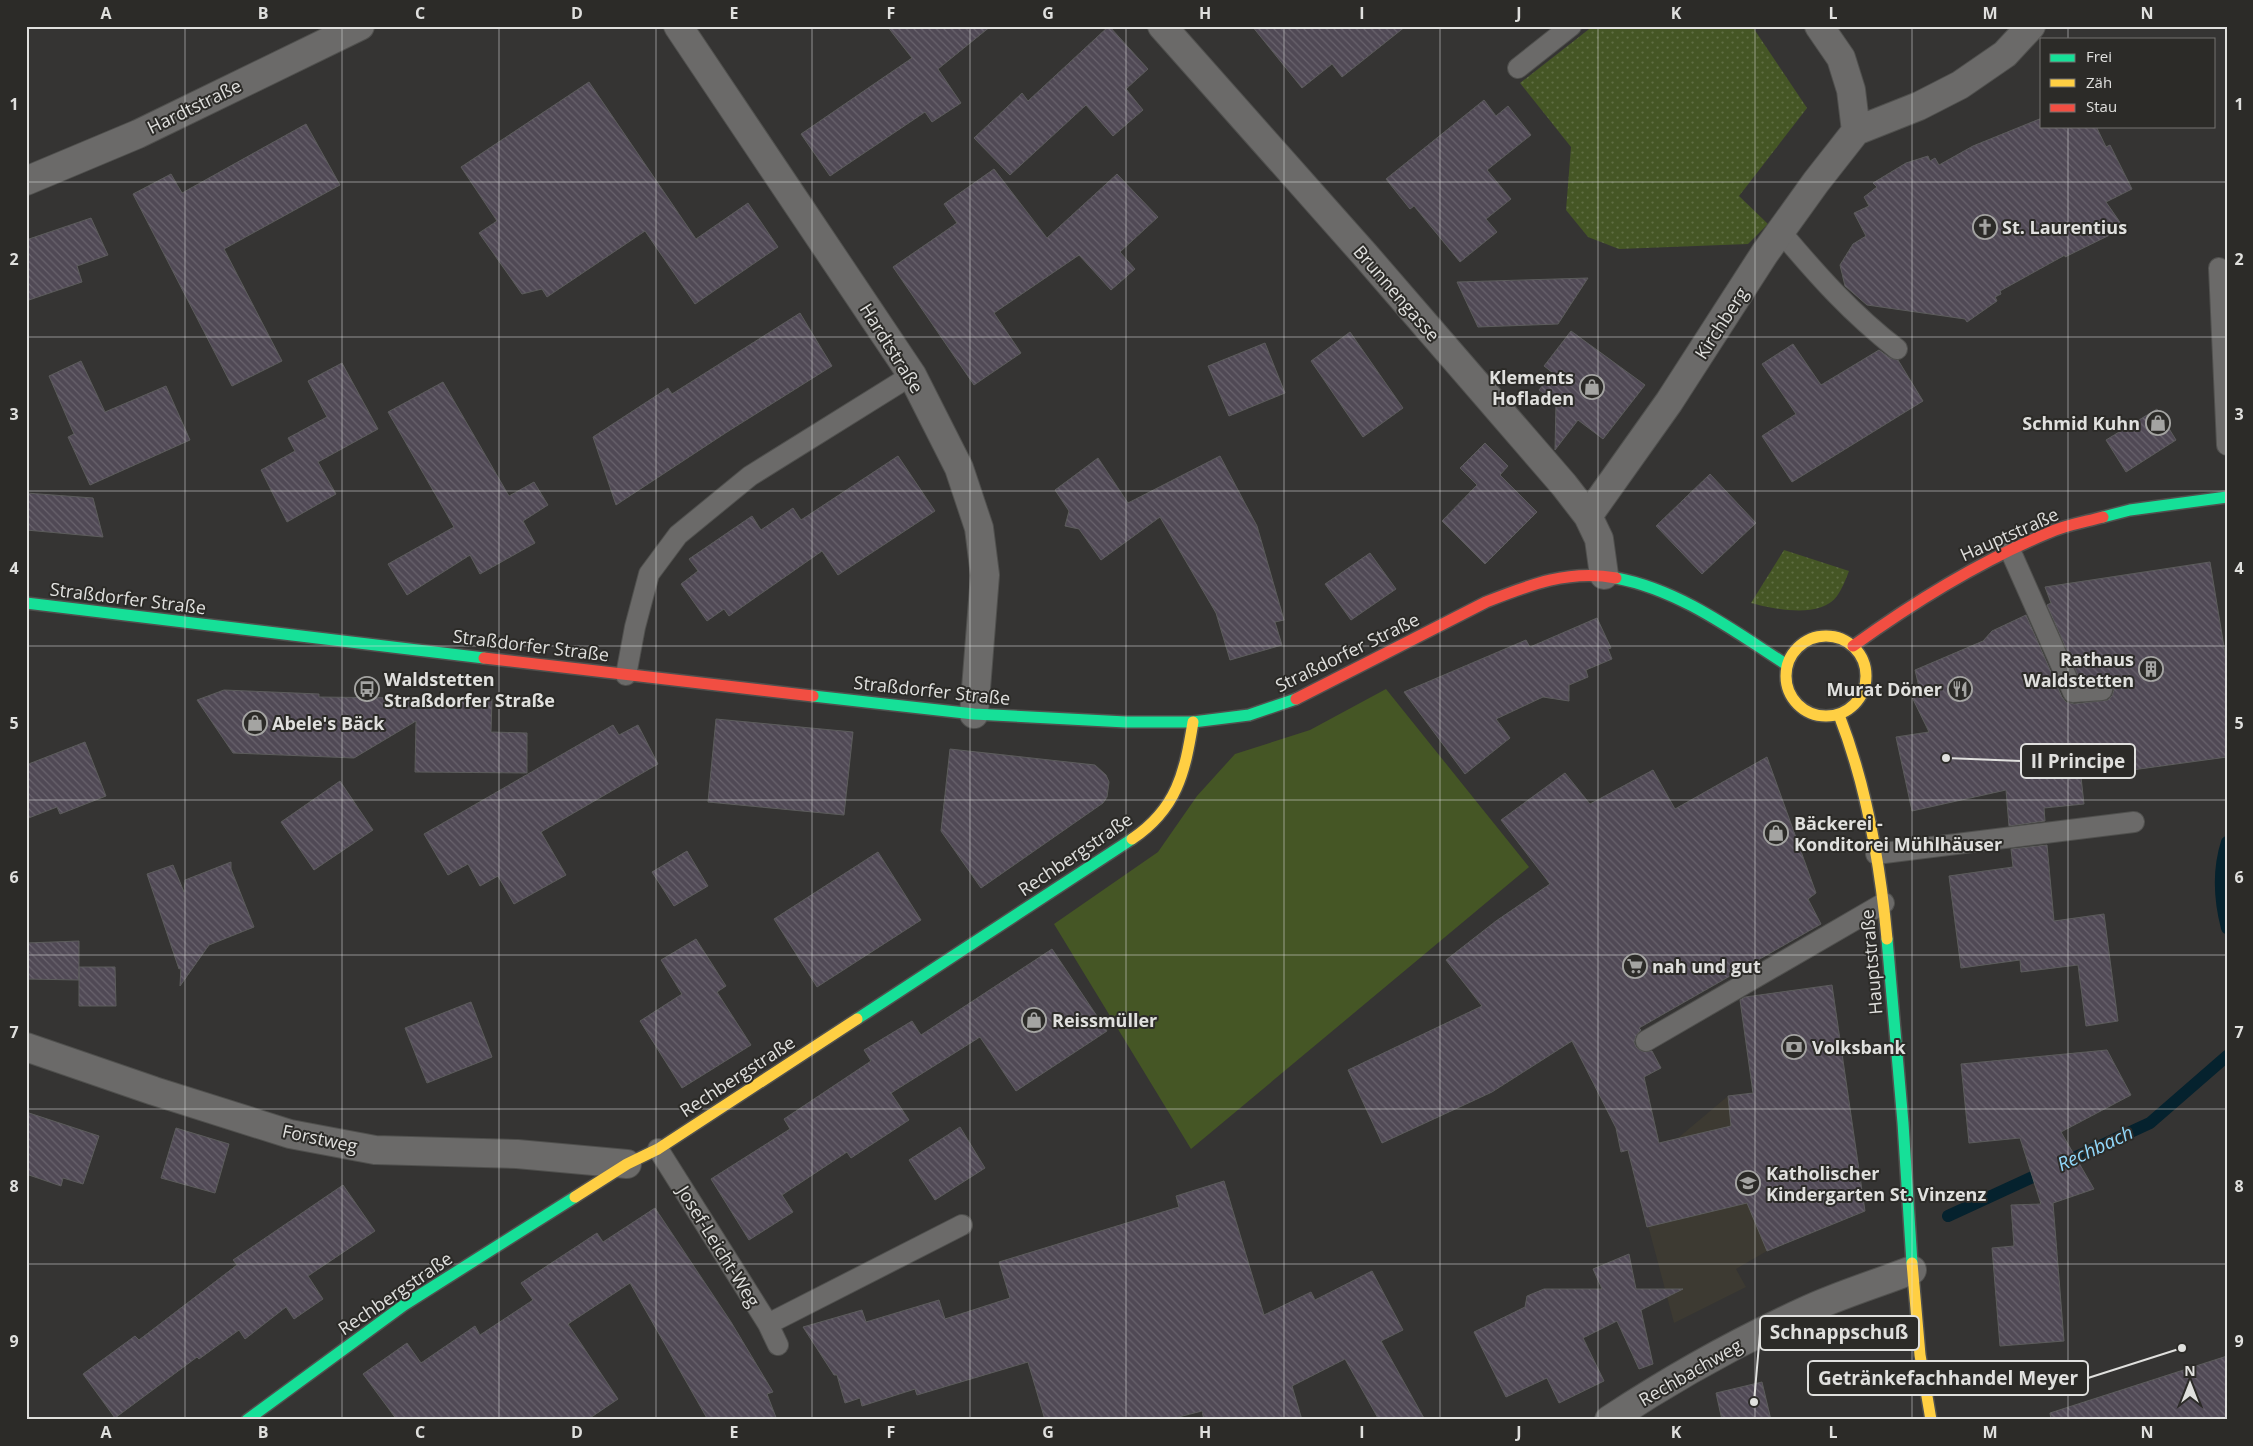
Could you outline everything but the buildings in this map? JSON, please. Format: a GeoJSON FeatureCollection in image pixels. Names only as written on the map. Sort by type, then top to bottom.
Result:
{"type":"FeatureCollection","features":[{"type":"Feature","properties":{"kind":"street","name":"Hardtstraße"},"geometry":{"type":"LineString","coordinates":[[26,181],[138,134],[360,26]]}},
{"type":"Feature","properties":{"kind":"street","name":"Hardtstraße"},"geometry":{"type":"LineString","coordinates":[[678,26],[912,374],[959,468],[979,528],[985,575],[974,714]]}},
{"type":"Feature","properties":{"kind":"street","name":"Brunnengasse"},"geometry":{"type":"LineString","coordinates":[[1162,26],[1564,485],[1588,516],[1599,539],[1604,575]]}},
{"type":"Feature","properties":{"kind":"street"},"geometry":{"type":"LineString","coordinates":[[1819,26],[1841,58],[1851,90],[1856,132]]}},
{"type":"Feature","properties":{"kind":"street","name":"Kirchberg"},"geometry":{"type":"LineString","coordinates":[[1588,516],[1669,402],[1781,232],[1816,182],[1856,132],[1918,106],[1960,85],[2005,54],[2031,26]]}},
{"type":"Feature","properties":{"kind":"street","name":"Hauptstraße"},"geometry":{"type":"LineString","coordinates":[[1853,646],[1889,620],[1960,575],[2050,532],[2130,510],[2227,497]]}},
{"type":"Feature","properties":{"kind":"street","name":"Straßdorfer Straße"},"geometry":{"type":"LineString","coordinates":[[26,603],[626,675],[974,714],[1126,722],[1193,722],[1249,715],[1303,697],[1486,602],[1516,591],[1548,580],[1573,575],[1604,575],[1638,581],[1672,595],[1787,665]]}},
{"type":"Feature","properties":{"kind":"street"},"geometry":{"type":"LineString","coordinates":[[1828,636],[1838,637],[1853,646],[1863,658],[1867,680],[1858,702],[1839,715],[1827,717],[1815,715],[1796,703],[1787,685],[1787,665],[1796,649],[1810,638],[1828,636]]}},
{"type":"Feature","properties":{"kind":"street","name":"Hauptstraße"},"geometry":{"type":"LineString","coordinates":[[1839,715],[1854,753],[1865,791],[1884,903],[1903,1123],[1912,1270],[1920,1354],[1931,1420]]}},
{"type":"Feature","properties":{"kind":"street","name":"Rechbergstraße"},"geometry":{"type":"LineString","coordinates":[[247,1420],[404,1305],[626,1164],[658,1149],[1145,830],[1173,798],[1186,764],[1193,722]]}},
{"type":"Feature","properties":{"kind":"street","name":"Forstweg"},"geometry":{"type":"LineString","coordinates":[[26,1047],[154,1091],[290,1134],[375,1150],[517,1154],[626,1164]]}},
{"type":"Feature","properties":{"kind":"street","name":"Rechbachweg"},"geometry":{"type":"LineString","coordinates":[[1609,1420],[1658,1388],[1733,1346],[1806,1310],[1912,1270]]}},
{"type":"Feature","properties":{"kind":"lane"},"geometry":{"type":"LineString","coordinates":[[1518,68],[1572,26]]}},
{"type":"Feature","properties":{"kind":"lane"},"geometry":{"type":"LineString","coordinates":[[1781,232],[1821,280],[1863,322],[1898,349]]}},
{"type":"Feature","properties":{"kind":"lane"},"geometry":{"type":"LineString","coordinates":[[2219,268],[2227,445]]}},
{"type":"Feature","properties":{"kind":"lane"},"geometry":{"type":"LineString","coordinates":[[626,675],[635,627],[649,574],[678,535],[750,476],[912,374]]}},
{"type":"Feature","properties":{"kind":"lane"},"geometry":{"type":"LineString","coordinates":[[2010,550],[2073,692],[2102,690]]}},
{"type":"Feature","properties":{"kind":"lane"},"geometry":{"type":"LineString","coordinates":[[1876,854],[2134,822]]}},
{"type":"Feature","properties":{"kind":"lane"},"geometry":{"type":"LineString","coordinates":[[1646,1041],[1884,903]]}},
{"type":"Feature","properties":{"kind":"lane","name":"Josef-Leicht-Weg"},"geometry":{"type":"LineString","coordinates":[[658,1149],[768,1324],[778,1345]]}},
{"type":"Feature","properties":{"kind":"lane"},"geometry":{"type":"LineString","coordinates":[[768,1324],[962,1225]]}},
{"type":"Feature","properties":{"kind":"shaded area","name":"Katholischer Kindergarten St. Vinzenz"},"geometry":{"type":"Polygon","coordinates":[[[1728,1096],[1733,1140],[1854,1142],[1865,1211],[1767,1251],[1736,1269],[1746,1287],[1674,1323],[1628,1150],[1678,1138],[1728,1096]]]}},
{"type":"Feature","properties":{"kind":"green space"},"geometry":{"type":"Polygon","coordinates":[[[1593,26],[1752,26],[1807,108],[1739,196],[1768,224],[1748,244],[1619,249],[1588,237],[1566,210],[1571,147],[1520,83],[1593,26]]]}},
{"type":"Feature","properties":{"kind":"green space"},"geometry":{"type":"Polygon","coordinates":[[[1784,550],[1849,571],[1837,596],[1830,603],[1820,608],[1796,610],[1771,608],[1751,603],[1784,550]]]}},
{"type":"Feature","properties":{"kind":"green space"},"geometry":{"type":"Polygon","coordinates":[[[1386,689],[1529,867],[1191,1149],[1054,924],[1158,852],[1197,796],[1235,754],[1310,730],[1386,689]]]}},
{"type":"Feature","properties":{"kind":"waterway"},"geometry":{"type":"LineString","coordinates":[[2227,842],[2221,874],[2223,907],[2227,928]]}},
{"type":"Feature","properties":{"kind":"waterway","name":"Rechbach"},"geometry":{"type":"LineString","coordinates":[[1948,1216],[2150,1123],[2227,1056]]}},
{"type":"Feature","properties":{"kind":"traffic: fast"},"geometry":{"type":"LineString","coordinates":[[2103,517],[2130,510],[2227,497]]}},
{"type":"Feature","properties":{"kind":"traffic: fast"},"geometry":{"type":"LineString","coordinates":[[1616,578],[1662,592],[1706,613],[1787,665]]}},
{"type":"Feature","properties":{"kind":"traffic: fast"},"geometry":{"type":"LineString","coordinates":[[26,603],[484,658]]}},
{"type":"Feature","properties":{"kind":"traffic: fast"},"geometry":{"type":"LineString","coordinates":[[813,696],[974,714],[1126,722],[1193,722],[1249,715],[1296,699]]}},
{"type":"Feature","properties":{"kind":"traffic: fast"},"geometry":{"type":"LineString","coordinates":[[857,1019],[1132,839]]}},
{"type":"Feature","properties":{"kind":"traffic: fast"},"geometry":{"type":"LineString","coordinates":[[1887,939],[1903,1123],[1912,1263]]}},
{"type":"Feature","properties":{"kind":"traffic: fast"},"geometry":{"type":"LineString","coordinates":[[247,1420],[404,1305],[575,1197]]}},
{"type":"Feature","properties":{"kind":"traffic: slow"},"geometry":{"type":"LineString","coordinates":[[1818,636],[1834,636],[1855,647],[1866,668],[1866,676],[1866,684],[1855,705],[1834,716],[1818,716],[1804,710],[1792,698],[1786,684],[1786,668],[1792,654],[1804,642],[1818,636]]}},
{"type":"Feature","properties":{"kind":"traffic: slow"},"geometry":{"type":"LineString","coordinates":[[1839,715],[1865,797],[1876,853],[1887,939]]}},
{"type":"Feature","properties":{"kind":"traffic: slow"},"geometry":{"type":"LineString","coordinates":[[1132,839],[1147,827],[1169,802],[1182,773],[1193,722]]}},
{"type":"Feature","properties":{"kind":"traffic: slow"},"geometry":{"type":"LineString","coordinates":[[575,1197],[627,1164],[658,1149],[857,1019]]}},
{"type":"Feature","properties":{"kind":"traffic: slow"},"geometry":{"type":"LineString","coordinates":[[1912,1263],[1920,1355],[1931,1420]]}},
{"type":"Feature","properties":{"kind":"traffic: jam"},"geometry":{"type":"LineString","coordinates":[[1853,646],[1947,584],[2022,544],[2055,530],[2103,517]]}},
{"type":"Feature","properties":{"kind":"traffic: jam"},"geometry":{"type":"LineString","coordinates":[[1296,699],[1486,602],[1534,585],[1566,577],[1599,576],[1616,578]]}},
{"type":"Feature","properties":{"kind":"traffic: jam"},"geometry":{"type":"LineString","coordinates":[[484,658],[813,696]]}},
{"type":"Feature","properties":{"kind":"place","name":"St. Laurentius"},"geometry":{"type":"Point","coordinates":[1985,227]}},
{"type":"Feature","properties":{"kind":"place","name":"Klements Hofladen"},"geometry":{"type":"Point","coordinates":[1592,387]}},
{"type":"Feature","properties":{"kind":"place","name":"Schmid Kuhn"},"geometry":{"type":"Point","coordinates":[2158,423]}},
{"type":"Feature","properties":{"kind":"place","name":"Rathaus Waldstetten"},"geometry":{"type":"Point","coordinates":[2151,669]}},
{"type":"Feature","properties":{"kind":"place","name":"Waldstetten Straßdorfer Straße"},"geometry":{"type":"Point","coordinates":[367,689]}},
{"type":"Feature","properties":{"kind":"place","name":"Murat Döner"},"geometry":{"type":"Point","coordinates":[1960,689]}},
{"type":"Feature","properties":{"kind":"place","name":"Abele's Bäck"},"geometry":{"type":"Point","coordinates":[255,723]}},
{"type":"Feature","properties":{"kind":"place","name":"Il Principe"},"geometry":{"type":"Point","coordinates":[1946,758]}},
{"type":"Feature","properties":{"kind":"place","name":"Bäckerei - Konditorei Mühlhäuser"},"geometry":{"type":"Point","coordinates":[1776,833]}},
{"type":"Feature","properties":{"kind":"place","name":"nah und gut"},"geometry":{"type":"Point","coordinates":[1635,966]}},
{"type":"Feature","properties":{"kind":"place","name":"Reissmüller"},"geometry":{"type":"Point","coordinates":[1034,1020]}},
{"type":"Feature","properties":{"kind":"place","name":"Volksbank"},"geometry":{"type":"Point","coordinates":[1794,1047]}},
{"type":"Feature","properties":{"kind":"place","name":"Katholischer Kindergarten St. Vinzenz"},"geometry":{"type":"Point","coordinates":[1748,1183]}},
{"type":"Feature","properties":{"kind":"place","name":"Getränkefachhandel Meyer"},"geometry":{"type":"Point","coordinates":[2182,1348]}},
{"type":"Feature","properties":{"kind":"place","name":"Schnappschuß"},"geometry":{"type":"Point","coordinates":[1754,1402]}}]}
